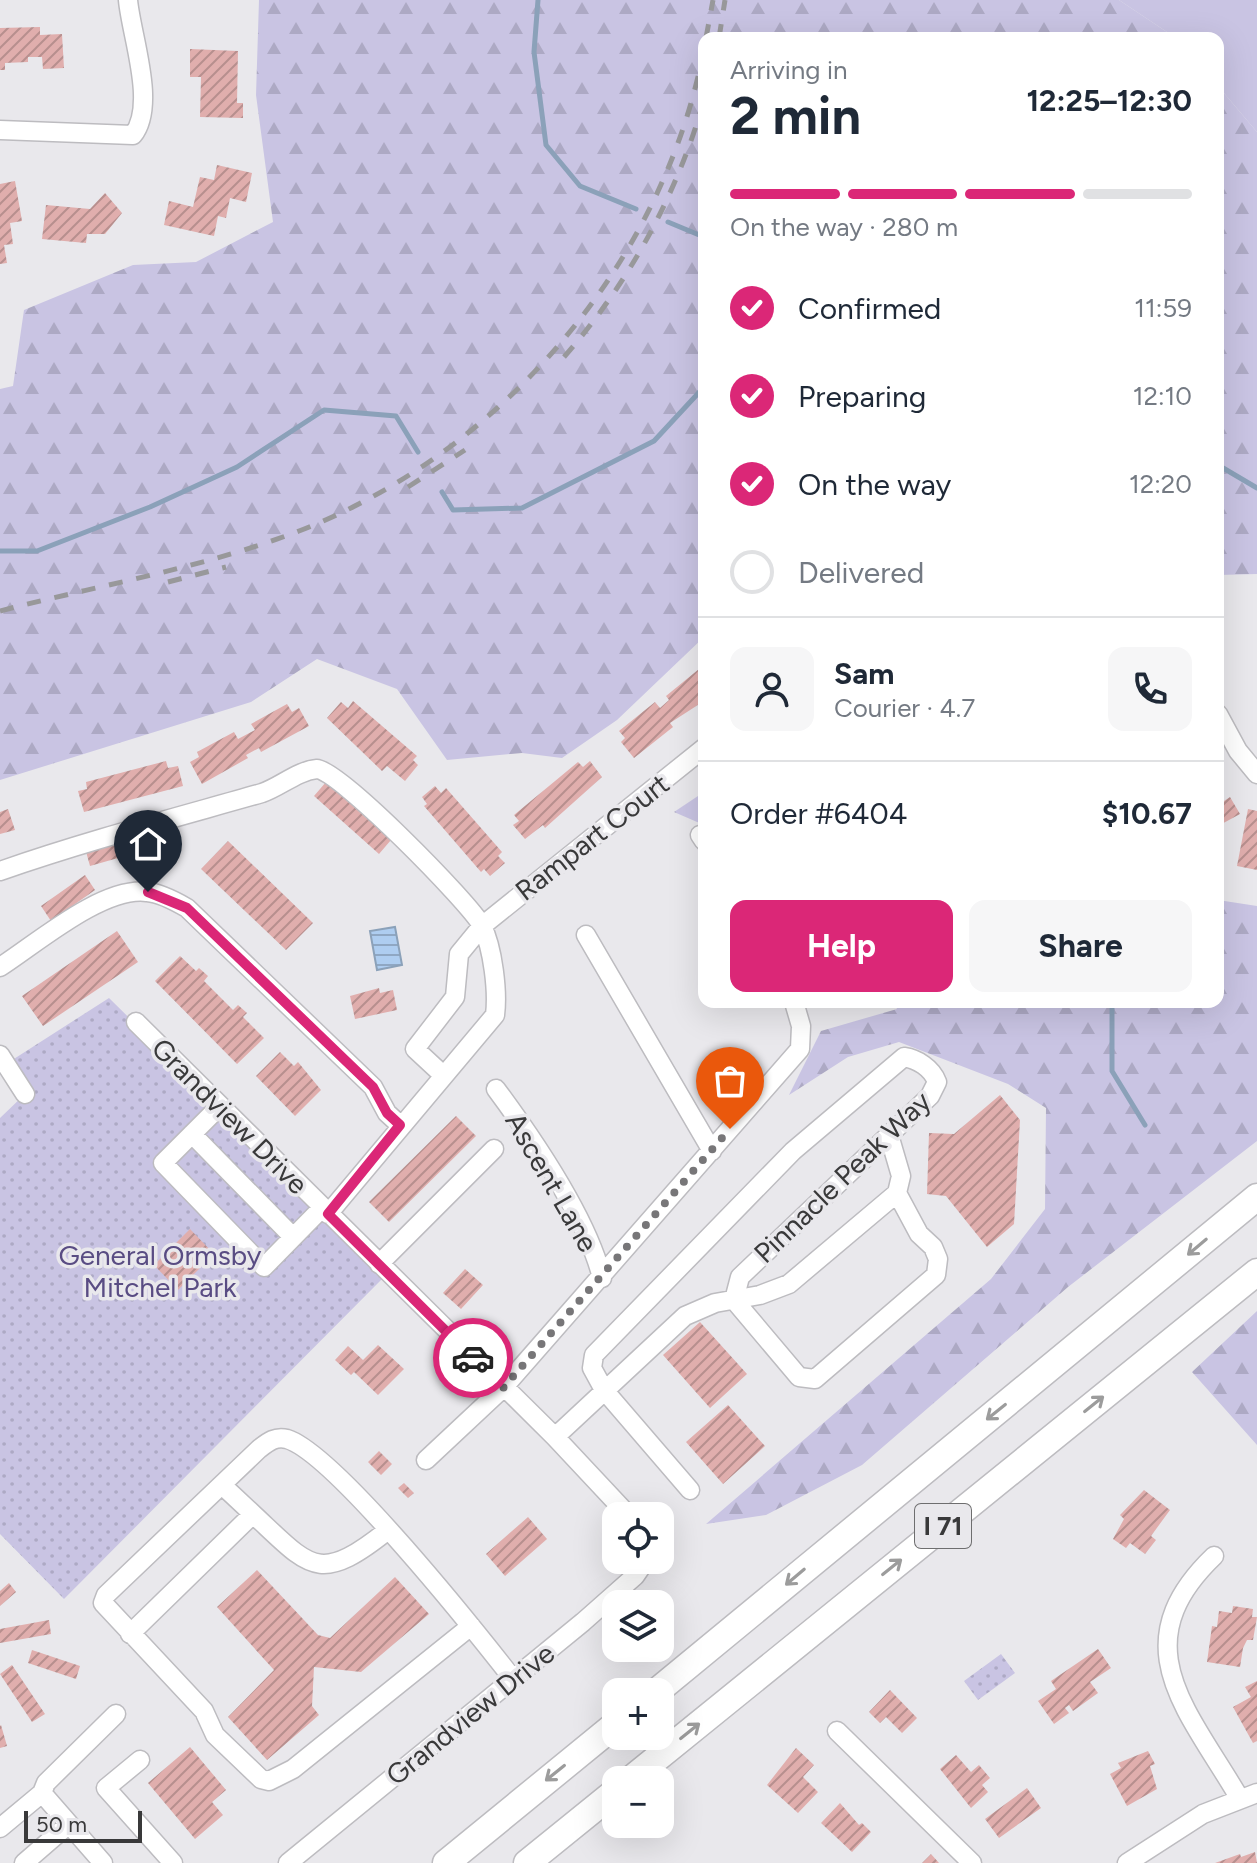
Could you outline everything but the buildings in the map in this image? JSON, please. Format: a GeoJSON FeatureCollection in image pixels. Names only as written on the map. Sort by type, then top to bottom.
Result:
{"type":"FeatureCollection","features":[{"type":"Feature","properties":{"kind":"highway","name":"I 71"},"geometry":{"type":"LineString","coordinates":[[673,1678],[1257,1197]]}},
{"type":"Feature","properties":{"kind":"highway","name":"I 71"},"geometry":{"type":"LineString","coordinates":[[647,1766],[1257,1272]]}},
{"type":"Feature","properties":{"kind":"highway"},"geometry":{"type":"LineString","coordinates":[[446,1863],[602,1735]]}},
{"type":"Feature","properties":{"kind":"highway"},"geometry":{"type":"LineString","coordinates":[[527,1863],[602,1803]]}},
{"type":"Feature","properties":{"kind":"highway"},"geometry":{"type":"LineString","coordinates":[[541,1863],[591,1812]]}},
{"type":"Feature","properties":{"kind":"street"},"geometry":{"type":"LineString","coordinates":[[0,130],[133,135],[140,125],[141,65],[128,0]]}},
{"type":"Feature","properties":{"kind":"street"},"geometry":{"type":"LineString","coordinates":[[1224,725],[1238,751],[1257,774]]}},
{"type":"Feature","properties":{"kind":"street","name":"Rampart Court"},"geometry":{"type":"LineString","coordinates":[[443,1075],[415,1049],[455,997],[459,954],[482,926],[698,753]]}},
{"type":"Feature","properties":{"kind":"street"},"geometry":{"type":"LineString","coordinates":[[0,871],[84,841],[270,790],[314,769],[326,770],[360,796],[482,926],[498,994],[495,1015],[325,1211],[293,1237],[264,1267],[163,1163],[220,1106]]}},
{"type":"Feature","properties":{"kind":"street"},"geometry":{"type":"LineString","coordinates":[[0,967],[105,899],[148,892],[174,901],[187,908],[373,1087],[387,1113],[400,1125]]}},
{"type":"Feature","properties":{"kind":"street"},"geometry":{"type":"LineString","coordinates":[[586,935],[712,1151]]}},
{"type":"Feature","properties":{"kind":"street"},"geometry":{"type":"LineString","coordinates":[[426,1460],[503,1388],[800,1049],[801,1026],[796,1008]]}},
{"type":"Feature","properties":{"kind":"street","name":"Grandview Drive"},"geometry":{"type":"LineString","coordinates":[[136,1022],[555,1437],[616,1502]]}},
{"type":"Feature","properties":{"kind":"street"},"geometry":{"type":"LineString","coordinates":[[0,1055],[25,1094]]}},
{"type":"Feature","properties":{"kind":"street","name":"Pinnacle Peak Way"},"geometry":{"type":"LineString","coordinates":[[604,1390],[592,1368],[594,1355],[793,1151],[895,1063],[904,1057],[915,1059],[934,1075],[937,1082],[930,1096],[740,1277],[734,1300]]}},
{"type":"Feature","properties":{"kind":"street","name":"Ascent Lane"},"geometry":{"type":"LineString","coordinates":[[496,1089],[523,1125],[585,1232],[602,1278]]}},
{"type":"Feature","properties":{"kind":"street"},"geometry":{"type":"LineString","coordinates":[[192,1134],[293,1237]]}},
{"type":"Feature","properties":{"kind":"street"},"geometry":{"type":"LineString","coordinates":[[555,1437],[685,1316],[789,1284],[897,1193],[901,1176],[889,1135]]}},
{"type":"Feature","properties":{"kind":"street"},"geometry":{"type":"LineString","coordinates":[[379,1264],[494,1149]]}},
{"type":"Feature","properties":{"kind":"street"},"geometry":{"type":"LineString","coordinates":[[734,1300],[799,1377],[815,1379],[936,1275],[938,1259],[933,1247],[919,1234],[897,1193]]}},
{"type":"Feature","properties":{"kind":"street"},"geometry":{"type":"LineString","coordinates":[[604,1390],[690,1490]]}},
{"type":"Feature","properties":{"kind":"street"},"geometry":{"type":"LineString","coordinates":[[471,1626],[293,1769],[269,1781],[261,1779],[215,1735],[204,1711],[103,1603],[106,1595],[271,1440],[291,1441],[335,1475],[388,1530],[471,1626],[513,1679]]}},
{"type":"Feature","properties":{"kind":"street"},"geometry":{"type":"LineString","coordinates":[[222,1485],[299,1558],[315,1565],[336,1562],[388,1530]]}},
{"type":"Feature","properties":{"kind":"street"},"geometry":{"type":"LineString","coordinates":[[130,1634],[253,1514]]}},
{"type":"Feature","properties":{"kind":"street"},"geometry":{"type":"LineString","coordinates":[[1127,1863],[1179,1828],[1249,1796],[1178,1691],[1168,1668],[1167,1628],[1179,1596],[1214,1556]]}},
{"type":"Feature","properties":{"kind":"street","name":"Grandview Drive"},"geometry":{"type":"LineString","coordinates":[[288,1863],[636,1574]]}},
{"type":"Feature","properties":{"kind":"street"},"geometry":{"type":"LineString","coordinates":[[0,1828],[42,1793],[46,1783],[116,1714]]}},
{"type":"Feature","properties":{"kind":"street"},"geometry":{"type":"LineString","coordinates":[[837,1731],[972,1863]]}},
{"type":"Feature","properties":{"kind":"street"},"geometry":{"type":"LineString","coordinates":[[140,1760],[106,1788],[173,1863]]}},
{"type":"Feature","properties":{"kind":"street"},"geometry":{"type":"LineString","coordinates":[[42,1793],[103,1863]]}},
{"type":"Feature","properties":{"kind":"street"},"geometry":{"type":"LineString","coordinates":[[24,1863],[69,1824]]}},
{"type":"Feature","properties":{"kind":"green space"},"geometry":{"type":"Polygon","coordinates":[[[259,0],[1119,0],[1167,32],[698,32],[698,643],[617,720],[562,758],[522,753],[447,760],[397,689],[317,659],[251,702],[0,780],[0,389],[13,386],[24,310],[133,265],[196,262],[273,222],[256,95],[259,0]]]}},
{"type":"Feature","properties":{"kind":"green space"},"geometry":{"type":"Polygon","coordinates":[[[1119,0],[1257,0],[1257,132],[1224,93],[1224,32],[1167,32],[1119,0]]]}},
{"type":"Feature","properties":{"kind":"green space"},"geometry":{"type":"Polygon","coordinates":[[[1224,93],[1257,132],[1257,574],[1224,575],[1224,93]]]}},
{"type":"Feature","properties":{"kind":"green space"},"geometry":{"type":"Polygon","coordinates":[[[698,796],[698,822],[674,812],[698,796]]]}},
{"type":"Feature","properties":{"kind":"green space"},"geometry":{"type":"Polygon","coordinates":[[[1224,901],[1257,906],[1257,1141],[1068,1287],[862,1465],[766,1515],[706,1524],[991,1279],[1045,1209],[1046,1108],[1008,1084],[899,1042],[848,1057],[789,1095],[821,1031],[897,1009],[1224,1008],[1224,901]]]}},
{"type":"Feature","properties":{"kind":"green space","name":"General Ormsby Mitchel Park"},"geometry":{"type":"Polygon","coordinates":[[[109,998],[388,1273],[64,1599],[0,1534],[0,1118],[25,1094],[6,1064],[109,998]]]}},
{"type":"Feature","properties":{"kind":"green space"},"geometry":{"type":"Polygon","coordinates":[[[1257,1311],[1257,1445],[1192,1372],[1257,1311]]]}},
{"type":"Feature","properties":{"kind":"green space"},"geometry":{"type":"Polygon","coordinates":[[[1001,1654],[1015,1673],[978,1700],[964,1681],[1001,1654]]]}},
{"type":"Feature","properties":{"kind":"water"},"geometry":{"type":"Polygon","coordinates":[[[395,927],[402,965],[377,970],[370,931],[395,927]]]}},
{"type":"Feature","properties":{"kind":"waterway"},"geometry":{"type":"LineString","coordinates":[[538,0],[534,52],[546,145],[580,186],[636,209]]}},
{"type":"Feature","properties":{"kind":"waterway"},"geometry":{"type":"LineString","coordinates":[[668,222],[698,234]]}},
{"type":"Feature","properties":{"kind":"waterway"},"geometry":{"type":"LineString","coordinates":[[442,492],[453,510],[522,508],[654,441],[698,393]]}},
{"type":"Feature","properties":{"kind":"waterway"},"geometry":{"type":"LineString","coordinates":[[0,551],[37,551],[150,507],[237,467],[324,410],[396,416],[418,452]]}},
{"type":"Feature","properties":{"kind":"waterway"},"geometry":{"type":"LineString","coordinates":[[1224,469],[1257,488]]}},
{"type":"Feature","properties":{"kind":"waterway"},"geometry":{"type":"LineString","coordinates":[[1112,1008],[1112,1071],[1145,1125]]}},
{"type":"Feature","properties":{"kind":"railway"},"geometry":{"type":"LineString","coordinates":[[707,32],[713,0]]}},
{"type":"Feature","properties":{"kind":"railway"},"geometry":{"type":"LineString","coordinates":[[720,32],[725,0]]}},
{"type":"Feature","properties":{"kind":"railway"},"geometry":{"type":"LineString","coordinates":[[0,611],[189,566],[263,544],[299,531],[373,496],[442,453],[506,400],[562,341],[611,275],[652,204],[683,128],[698,72]]}},
{"type":"Feature","properties":{"kind":"railway"},"geometry":{"type":"LineString","coordinates":[[564,357],[588,329],[630,268],[665,204],[698,119]]}},
{"type":"Feature","properties":{"kind":"railway"},"geometry":{"type":"LineString","coordinates":[[408,487],[465,450]]}},
{"type":"Feature","properties":{"kind":"railway"},"geometry":{"type":"LineString","coordinates":[[168,582],[226,567]]}},
{"type":"Feature","properties":{"kind":"way so far"},"geometry":{"type":"LineString","coordinates":[[473,1358],[503,1388],[641,1235],[730,1129]]}},
{"type":"Feature","properties":{"kind":"route"},"geometry":{"type":"LineString","coordinates":[[148,892],[187,908],[373,1087],[387,1113],[400,1125],[328,1214],[473,1358]]}}]}
